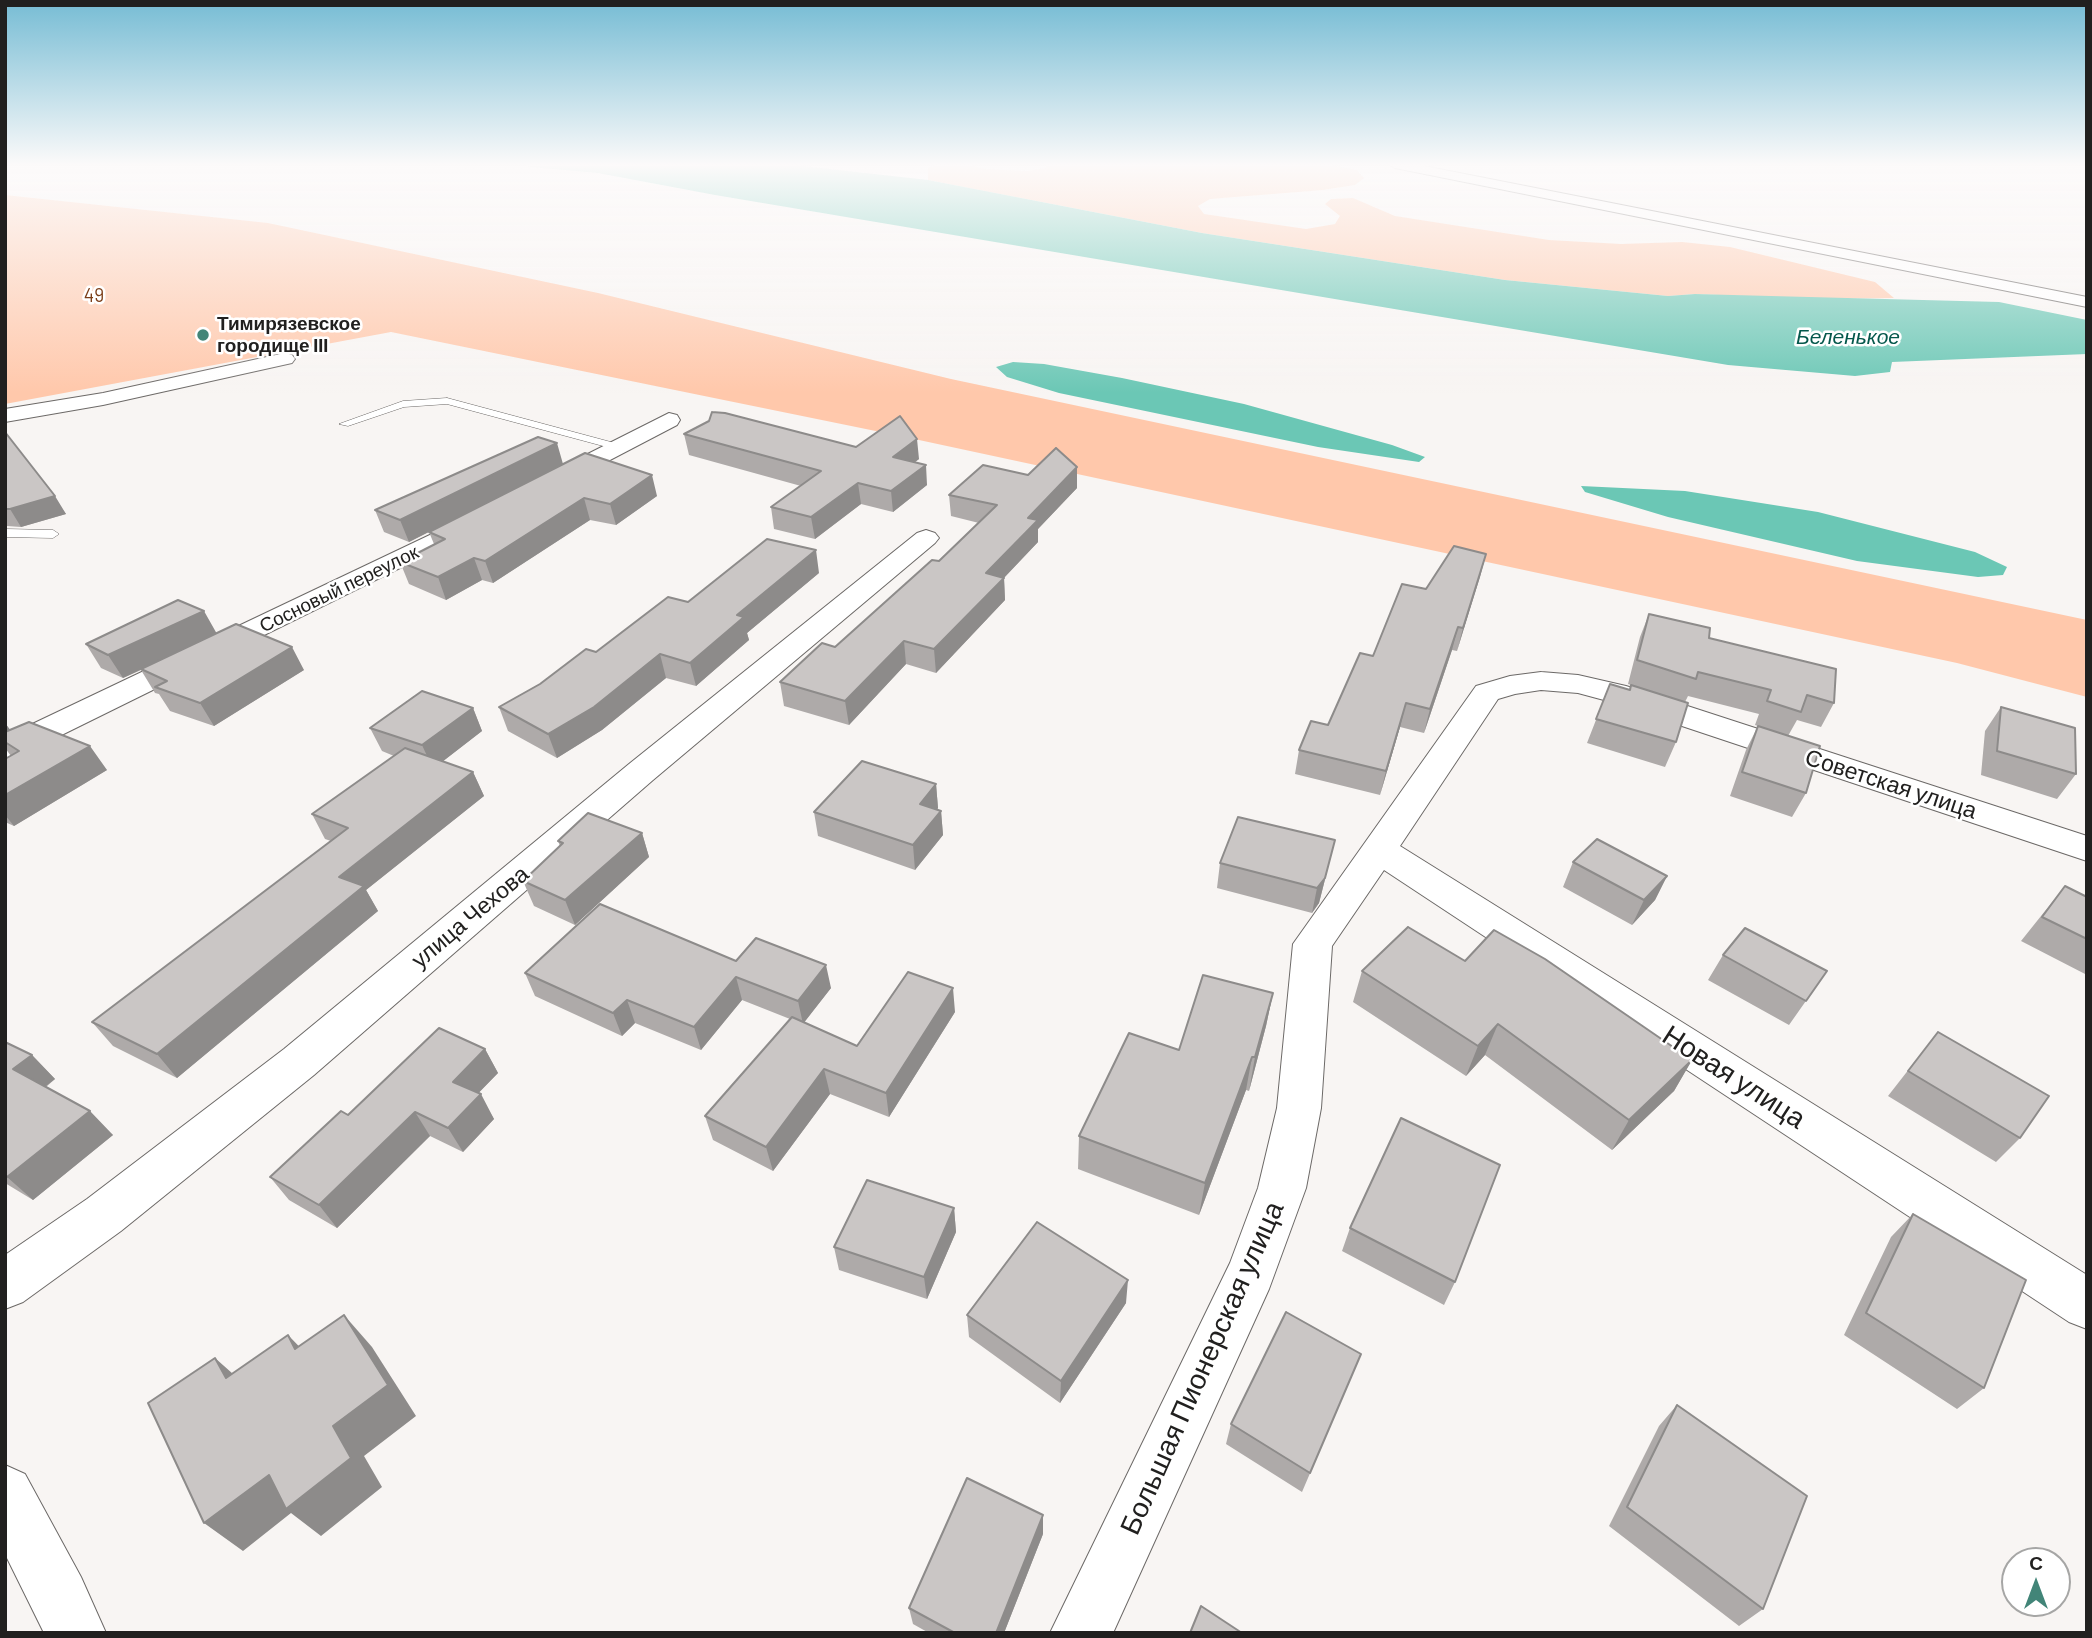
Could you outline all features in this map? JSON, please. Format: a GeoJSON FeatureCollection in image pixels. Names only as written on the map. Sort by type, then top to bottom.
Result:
{"type":"FeatureCollection","features":[{"type":"Feature","properties":{"kind":"street"},"geometry":{"type":"LineString","coordinates":[[1778,240],[2087,302]]}},
{"type":"Feature","properties":{"kind":"street"},"geometry":{"type":"LineString","coordinates":[[5,416],[103,399],[285,359]]}},
{"type":"Feature","properties":{"kind":"street"},"geometry":{"type":"LineString","coordinates":[[534,491],[669,420]]}},
{"type":"Feature","properties":{"kind":"street","name":"Сосновый переулок"},"geometry":{"type":"LineString","coordinates":[[5,750],[402,559],[498,509]]}},
{"type":"Feature","properties":{"kind":"street","name":"улица Чехова"},"geometry":{"type":"LineString","coordinates":[[5,1286],[104,1215],[299,1062],[641,772],[926,538]]}},
{"type":"Feature","properties":{"kind":"street","name":"Большая Пионерская улица"},"geometry":{"type":"LineString","coordinates":[[1081,1633],[1255,1260],[1282,1188],[1299,1108],[1313,944],[1488,693],[1510,685],[1541,681],[1578,684],[1615,693]]}},
{"type":"Feature","properties":{"kind":"street","name":"Советская улица"},"geometry":{"type":"LineString","coordinates":[[1615,693],[2087,849]]}},
{"type":"Feature","properties":{"kind":"street","name":"Новая улица"},"geometry":{"type":"LineString","coordinates":[[1380,850],[2087,1304]]}},
{"type":"Feature","properties":{"kind":"street"},"geometry":{"type":"LineString","coordinates":[[5,1494],[60,1598],[75,1633]]}},
{"type":"Feature","properties":{"kind":"lane"},"geometry":{"type":"LineString","coordinates":[[344,425],[403,404],[447,401],[618,447]]}},
{"type":"Feature","properties":{"kind":"lane"},"geometry":{"type":"LineString","coordinates":[[5,533],[53,534]]}},
{"type":"Feature","properties":{"kind":"green space","name":"49"},"geometry":{"type":"Polygon","coordinates":[[[5,240],[350,240],[598,293],[951,379],[2087,620],[2087,697],[1957,663],[905,437],[391,332],[5,404],[5,240]]]}},
{"type":"Feature","properties":{"kind":"green space"},"geometry":{"type":"Polygon","coordinates":[[[1250,240],[1557,240],[1621,244],[1682,242],[1730,247],[1875,282],[1894,298],[1818,299],[1695,294],[1668,296],[1505,280],[1250,240]]]}},
{"type":"Feature","properties":{"kind":"water","name":"Беленькое"},"geometry":{"type":"Polygon","coordinates":[[[986,240],[1250,240],[1505,280],[1668,296],[1695,294],[1999,302],[2087,320],[2087,354],[1892,362],[1890,372],[1855,376],[1728,365],[986,240]]]}},
{"type":"Feature","properties":{"kind":"water"},"geometry":{"type":"Polygon","coordinates":[[[1013,362],[1044,364],[1122,378],[1244,404],[1392,445],[1425,457],[1419,462],[1318,447],[1059,393],[1007,377],[996,367],[1013,362]]]}},
{"type":"Feature","properties":{"kind":"water"},"geometry":{"type":"Polygon","coordinates":[[[1581,486],[1685,491],[1818,512],[1975,552],[2007,567],[2003,575],[1978,577],[1857,561],[1668,517],[1585,492],[1581,486]]]}},
{"type":"Feature","properties":{"kind":"building"},"geometry":{"type":"Polygon","coordinates":[[[712,412],[856,447],[900,416],[917,439],[893,457],[926,465],[891,491],[858,483],[811,517],[771,507],[821,471],[684,434],[709,421],[712,412]]]}},
{"type":"Feature","properties":{"kind":"building"},"geometry":{"type":"Polygon","coordinates":[[[5,432],[55,496],[5,509],[5,432]]]}},
{"type":"Feature","properties":{"kind":"building"},"geometry":{"type":"Polygon","coordinates":[[[538,437],[557,443],[400,520],[375,510],[538,437]]]}},
{"type":"Feature","properties":{"kind":"building"},"geometry":{"type":"Polygon","coordinates":[[[1056,448],[1077,467],[1028,518],[1038,520],[986,573],[1004,578],[934,649],[904,641],[845,701],[780,682],[822,643],[835,647],[932,560],[939,561],[997,505],[949,495],[983,465],[1028,475],[1056,448]]]}},
{"type":"Feature","properties":{"kind":"building"},"geometry":{"type":"Polygon","coordinates":[[[585,453],[652,475],[610,504],[584,498],[485,561],[474,558],[438,577],[400,562],[445,539],[429,532],[585,453]]]}},
{"type":"Feature","properties":{"kind":"building"},"geometry":{"type":"Polygon","coordinates":[[[767,539],[816,550],[737,615],[744,617],[690,663],[660,654],[594,707],[548,734],[499,707],[540,684],[586,649],[596,652],[668,597],[688,602],[767,539]]]}},
{"type":"Feature","properties":{"kind":"building"},"geometry":{"type":"Polygon","coordinates":[[[1454,546],[1486,554],[1463,628],[1458,627],[1430,709],[1406,703],[1386,771],[1299,750],[1311,721],[1328,725],[1360,653],[1373,656],[1402,584],[1426,589],[1454,546]]]}},
{"type":"Feature","properties":{"kind":"building"},"geometry":{"type":"Polygon","coordinates":[[[178,600],[204,611],[108,655],[86,644],[178,600]]]}},
{"type":"Feature","properties":{"kind":"building"},"geometry":{"type":"Polygon","coordinates":[[[1649,614],[1710,628],[1709,638],[1836,669],[1834,703],[1807,695],[1801,712],[1767,701],[1771,690],[1698,672],[1696,679],[1637,660],[1649,614]]]}},
{"type":"Feature","properties":{"kind":"building"},"geometry":{"type":"Polygon","coordinates":[[[236,624],[292,647],[200,703],[155,687],[167,681],[141,669],[236,624]]]}},
{"type":"Feature","properties":{"kind":"building"},"geometry":{"type":"Polygon","coordinates":[[[1610,684],[1630,690],[1631,685],[1688,703],[1676,742],[1596,719],[1610,684]]]}},
{"type":"Feature","properties":{"kind":"building"},"geometry":{"type":"Polygon","coordinates":[[[422,691],[473,708],[422,745],[370,728],[422,691]]]}},
{"type":"Feature","properties":{"kind":"building"},"geometry":{"type":"Polygon","coordinates":[[[2001,707],[2075,728],[2076,774],[1997,751],[2001,707]]]}},
{"type":"Feature","properties":{"kind":"building"},"geometry":{"type":"Polygon","coordinates":[[[29,722],[90,746],[5,795],[5,759],[19,751],[5,742],[5,732],[29,722]]]}},
{"type":"Feature","properties":{"kind":"building"},"geometry":{"type":"Polygon","coordinates":[[[1758,726],[1820,746],[1806,793],[1742,772],[1758,726]]]}},
{"type":"Feature","properties":{"kind":"building"},"geometry":{"type":"Polygon","coordinates":[[[405,748],[473,772],[339,877],[364,886],[157,1054],[92,1022],[348,828],[312,814],[405,748]]]}},
{"type":"Feature","properties":{"kind":"building"},"geometry":{"type":"Polygon","coordinates":[[[862,761],[936,784],[920,804],[941,811],[913,845],[814,812],[862,761]]]}},
{"type":"Feature","properties":{"kind":"building"},"geometry":{"type":"Polygon","coordinates":[[[588,813],[642,833],[565,900],[523,881],[563,843],[558,841],[588,813]]]}},
{"type":"Feature","properties":{"kind":"building"},"geometry":{"type":"Polygon","coordinates":[[[1238,817],[1335,840],[1325,878],[1317,888],[1220,863],[1238,817]]]}},
{"type":"Feature","properties":{"kind":"building"},"geometry":{"type":"Polygon","coordinates":[[[1597,839],[1667,876],[1644,900],[1573,862],[1597,839]]]}},
{"type":"Feature","properties":{"kind":"building"},"geometry":{"type":"Polygon","coordinates":[[[2065,886],[2087,897],[2087,939],[2042,917],[2065,886]]]}},
{"type":"Feature","properties":{"kind":"building"},"geometry":{"type":"Polygon","coordinates":[[[600,904],[736,961],[756,938],[826,965],[798,1001],[736,977],[694,1027],[627,1000],[613,1013],[525,973],[600,904]]]}},
{"type":"Feature","properties":{"kind":"building"},"geometry":{"type":"Polygon","coordinates":[[[1408,927],[1465,961],[1494,930],[1545,959],[1692,1060],[1629,1120],[1498,1024],[1478,1046],[1362,971],[1408,927]]]}},
{"type":"Feature","properties":{"kind":"building"},"geometry":{"type":"Polygon","coordinates":[[[1745,928],[1827,971],[1806,1001],[1723,955],[1745,928]]]}},
{"type":"Feature","properties":{"kind":"building"},"geometry":{"type":"Polygon","coordinates":[[[908,972],[953,988],[886,1093],[824,1069],[766,1147],[705,1116],[792,1017],[857,1046],[908,972]]]}},
{"type":"Feature","properties":{"kind":"building"},"geometry":{"type":"Polygon","coordinates":[[[1203,975],[1273,993],[1255,1057],[1252,1057],[1205,1183],[1079,1136],[1129,1033],[1179,1050],[1203,975]]]}},
{"type":"Feature","properties":{"kind":"building"},"geometry":{"type":"Polygon","coordinates":[[[439,1028],[485,1049],[453,1082],[481,1094],[448,1128],[415,1112],[319,1205],[270,1177],[341,1111],[348,1115],[439,1028]]]}},
{"type":"Feature","properties":{"kind":"building"},"geometry":{"type":"Polygon","coordinates":[[[1938,1032],[2049,1096],[2020,1138],[1908,1071],[1938,1032]]]}},
{"type":"Feature","properties":{"kind":"building"},"geometry":{"type":"Polygon","coordinates":[[[5,1042],[32,1055],[13,1069],[90,1111],[7,1177],[5,1176],[5,1042]]]}},
{"type":"Feature","properties":{"kind":"building"},"geometry":{"type":"Polygon","coordinates":[[[1401,1118],[1500,1165],[1455,1282],[1350,1228],[1401,1118]]]}},
{"type":"Feature","properties":{"kind":"building"},"geometry":{"type":"Polygon","coordinates":[[[867,1180],[954,1208],[924,1277],[834,1247],[867,1180]]]}},
{"type":"Feature","properties":{"kind":"building"},"geometry":{"type":"Polygon","coordinates":[[[1913,1214],[2026,1280],[1984,1388],[1866,1313],[1913,1214]]]}},
{"type":"Feature","properties":{"kind":"building"},"geometry":{"type":"Polygon","coordinates":[[[1037,1222],[1128,1280],[1061,1381],[967,1315],[1037,1222]]]}},
{"type":"Feature","properties":{"kind":"building"},"geometry":{"type":"Polygon","coordinates":[[[1286,1312],[1361,1354],[1310,1473],[1231,1424],[1286,1312]]]}},
{"type":"Feature","properties":{"kind":"building"},"geometry":{"type":"Polygon","coordinates":[[[344,1315],[388,1385],[333,1426],[351,1458],[286,1509],[269,1475],[204,1523],[148,1403],[215,1358],[226,1378],[288,1335],[295,1349],[344,1315]]]}},
{"type":"Feature","properties":{"kind":"building"},"geometry":{"type":"Polygon","coordinates":[[[1677,1405],[1807,1496],[1763,1609],[1627,1507],[1677,1405]]]}},
{"type":"Feature","properties":{"kind":"building"},"geometry":{"type":"Polygon","coordinates":[[[967,1478],[1043,1515],[996,1633],[955,1633],[909,1608],[967,1478]]]}},
{"type":"Feature","properties":{"kind":"building"},"geometry":{"type":"Polygon","coordinates":[[[1201,1606],[1242,1633],[1190,1633],[1201,1606]]]}},
{"type":"Feature","properties":{"kind":"place","name":"Тимирязевское городище III"},"geometry":{"type":"Point","coordinates":[203,335]}}]}
